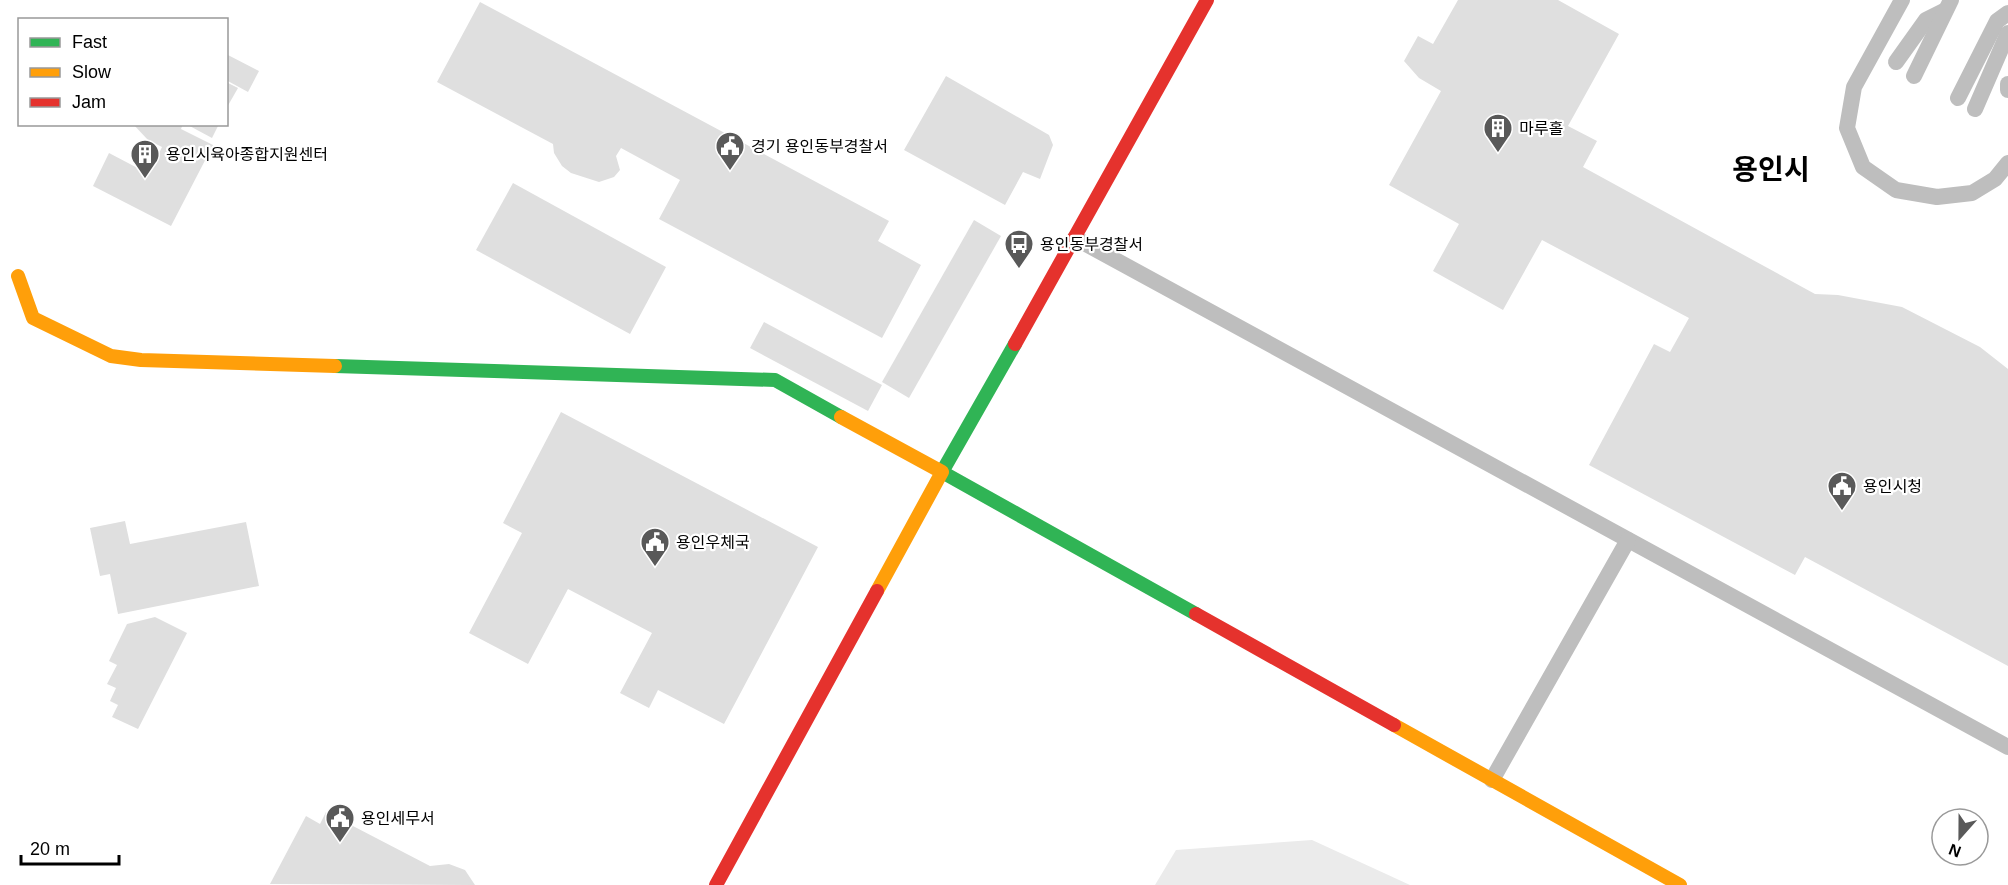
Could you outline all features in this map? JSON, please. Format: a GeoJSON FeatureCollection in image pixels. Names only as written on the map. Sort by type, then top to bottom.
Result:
{"type":"FeatureCollection","features":[{"type":"Feature","properties":{"kind":"street"},"geometry":{"type":"LineString","coordinates":[[716,885],[942,472],[1207,0]]}},
{"type":"Feature","properties":{"kind":"street"},"geometry":{"type":"LineString","coordinates":[[18,276],[33,318],[111,356],[153,360],[775,380],[1680,885]]}},
{"type":"Feature","properties":{"kind":"lane"},"geometry":{"type":"LineString","coordinates":[[1902,0],[1854,87],[1847,128],[1863,167],[1896,190],[1937,197],[1972,194],[1995,178],[2008,164]]}},
{"type":"Feature","properties":{"kind":"lane"},"geometry":{"type":"LineString","coordinates":[[1896,62],[1926,20],[1947,6]]}},
{"type":"Feature","properties":{"kind":"lane"},"geometry":{"type":"LineString","coordinates":[[1914,76],[1947,6]]}},
{"type":"Feature","properties":{"kind":"lane"},"geometry":{"type":"LineString","coordinates":[[1958,98],[1997,21],[2008,13]]}},
{"type":"Feature","properties":{"kind":"lane"},"geometry":{"type":"LineString","coordinates":[[1975,109],[2008,33]]}},
{"type":"Feature","properties":{"kind":"lane"},"geometry":{"type":"LineString","coordinates":[[2008,84],[2008,90]]}},
{"type":"Feature","properties":{"kind":"lane"},"geometry":{"type":"LineString","coordinates":[[1075,238],[2008,747]]}},
{"type":"Feature","properties":{"kind":"lane"},"geometry":{"type":"LineString","coordinates":[[1492,780],[1628,540]]}},
{"type":"Feature","properties":{"kind":"shaded area"},"geometry":{"type":"Polygon","coordinates":[[[1312,840],[1410,885],[1155,885],[1176,850],[1312,840]]]}},
{"type":"Feature","properties":{"kind":"building"},"geometry":{"type":"Polygon","coordinates":[[[1458,0],[1558,0],[1619,34],[1568,126],[1597,141],[1583,167],[1815,294],[1838,295],[1902,307],[1980,347],[2008,369],[2008,666],[1805,557],[1795,575],[1589,465],[1654,344],[1670,352],[1689,318],[1542,240],[1503,310],[1433,271],[1459,224],[1389,185],[1441,91],[1419,78],[1404,61],[1418,36],[1433,44],[1458,0]]]}},
{"type":"Feature","properties":{"kind":"building","name":"경기 용인동부경찰서"},"geometry":{"type":"Polygon","coordinates":[[[480,2],[889,221],[878,241],[921,265],[882,338],[659,219],[680,180],[621,148],[616,156],[620,170],[614,177],[599,182],[571,173],[562,166],[554,153],[553,144],[437,82],[480,2]]]}},
{"type":"Feature","properties":{"kind":"building"},"geometry":{"type":"Polygon","coordinates":[[[228,55],[259,71],[248,92],[228,81],[228,55]]]}},
{"type":"Feature","properties":{"kind":"building"},"geometry":{"type":"Polygon","coordinates":[[[946,76],[1049,135],[1053,145],[1040,179],[1023,172],[1005,205],[904,150],[946,76]]]}},
{"type":"Feature","properties":{"kind":"building","name":"용인시육아종합지원센터"},"geometry":{"type":"Polygon","coordinates":[[[228,83],[238,88],[228,106],[228,83]]]}},
{"type":"Feature","properties":{"kind":"building","name":"용인시육아종합지원센터"},"geometry":{"type":"Polygon","coordinates":[[[135,126],[182,126],[181,129],[213,145],[171,226],[93,186],[109,153],[149,174],[162,147],[148,140],[135,126]]]}},
{"type":"Feature","properties":{"kind":"building","name":"용인시육아종합지원센터"},"geometry":{"type":"Polygon","coordinates":[[[190,126],[218,126],[212,138],[190,126]]]}},
{"type":"Feature","properties":{"kind":"building"},"geometry":{"type":"Polygon","coordinates":[[[513,183],[666,267],[630,334],[476,250],[513,183]]]}},
{"type":"Feature","properties":{"kind":"building"},"geometry":{"type":"Polygon","coordinates":[[[974,220],[1001,236],[909,398],[882,382],[974,220]]]}},
{"type":"Feature","properties":{"kind":"building"},"geometry":{"type":"Polygon","coordinates":[[[764,322],[882,385],[868,411],[750,348],[764,322]]]}},
{"type":"Feature","properties":{"kind":"building","name":"용인우체국"},"geometry":{"type":"Polygon","coordinates":[[[561,412],[818,547],[724,724],[658,690],[649,708],[620,693],[652,633],[568,589],[528,664],[469,633],[522,533],[503,523],[561,412]]]}},
{"type":"Feature","properties":{"kind":"building"},"geometry":{"type":"Polygon","coordinates":[[[125,521],[130,544],[246,522],[259,586],[118,614],[110,574],[100,576],[90,528],[125,521]]]}},
{"type":"Feature","properties":{"kind":"building"},"geometry":{"type":"Polygon","coordinates":[[[155,617],[187,633],[138,729],[112,717],[118,705],[110,701],[116,688],[107,684],[117,665],[109,661],[127,624],[155,617]]]}},
{"type":"Feature","properties":{"kind":"building","name":"용인세무서"},"geometry":{"type":"Polygon","coordinates":[[[326,812],[430,866],[449,864],[465,870],[475,885],[270,884],[306,816],[320,824],[326,812]]]}},
{"type":"Feature","properties":{"kind":"traffic: fast"},"geometry":{"type":"LineString","coordinates":[[1015,344],[942,472],[1196,614]]}},
{"type":"Feature","properties":{"kind":"traffic: fast"},"geometry":{"type":"LineString","coordinates":[[335,366],[775,380],[841,417]]}},
{"type":"Feature","properties":{"kind":"traffic: slow"},"geometry":{"type":"LineString","coordinates":[[18,276],[33,318],[111,356],[141,360],[335,366]]}},
{"type":"Feature","properties":{"kind":"traffic: slow"},"geometry":{"type":"LineString","coordinates":[[841,417],[942,472],[877,591]]}},
{"type":"Feature","properties":{"kind":"traffic: slow"},"geometry":{"type":"LineString","coordinates":[[1394,725],[1680,885]]}},
{"type":"Feature","properties":{"kind":"traffic: jam"},"geometry":{"type":"LineString","coordinates":[[1015,344],[1207,0]]}},
{"type":"Feature","properties":{"kind":"traffic: jam"},"geometry":{"type":"LineString","coordinates":[[716,885],[877,591]]}},
{"type":"Feature","properties":{"kind":"traffic: jam"},"geometry":{"type":"LineString","coordinates":[[1196,614],[1394,725]]}},
{"type":"Feature","properties":{"kind":"place","name":"마루홀"},"geometry":{"type":"Point","coordinates":[1498,154]}},
{"type":"Feature","properties":{"kind":"place","name":"경기 용인동부경찰서"},"geometry":{"type":"Point","coordinates":[730,172]}},
{"type":"Feature","properties":{"kind":"place","name":"용인시육아종합지원센터"},"geometry":{"type":"Point","coordinates":[145,180]}},
{"type":"Feature","properties":{"kind":"place","name":"용인동부경찰서"},"geometry":{"type":"Point","coordinates":[1019,270]}},
{"type":"Feature","properties":{"kind":"place","name":"용인시청"},"geometry":{"type":"Point","coordinates":[1842,512]}},
{"type":"Feature","properties":{"kind":"place","name":"용인우체국"},"geometry":{"type":"Point","coordinates":[655,568]}},
{"type":"Feature","properties":{"kind":"place","name":"용인세무서"},"geometry":{"type":"Point","coordinates":[340,844]}},
{"type":"Feature","properties":{"kind":"district","name":"용인시"},"geometry":{"type":"Point","coordinates":[1771,169]}}]}
